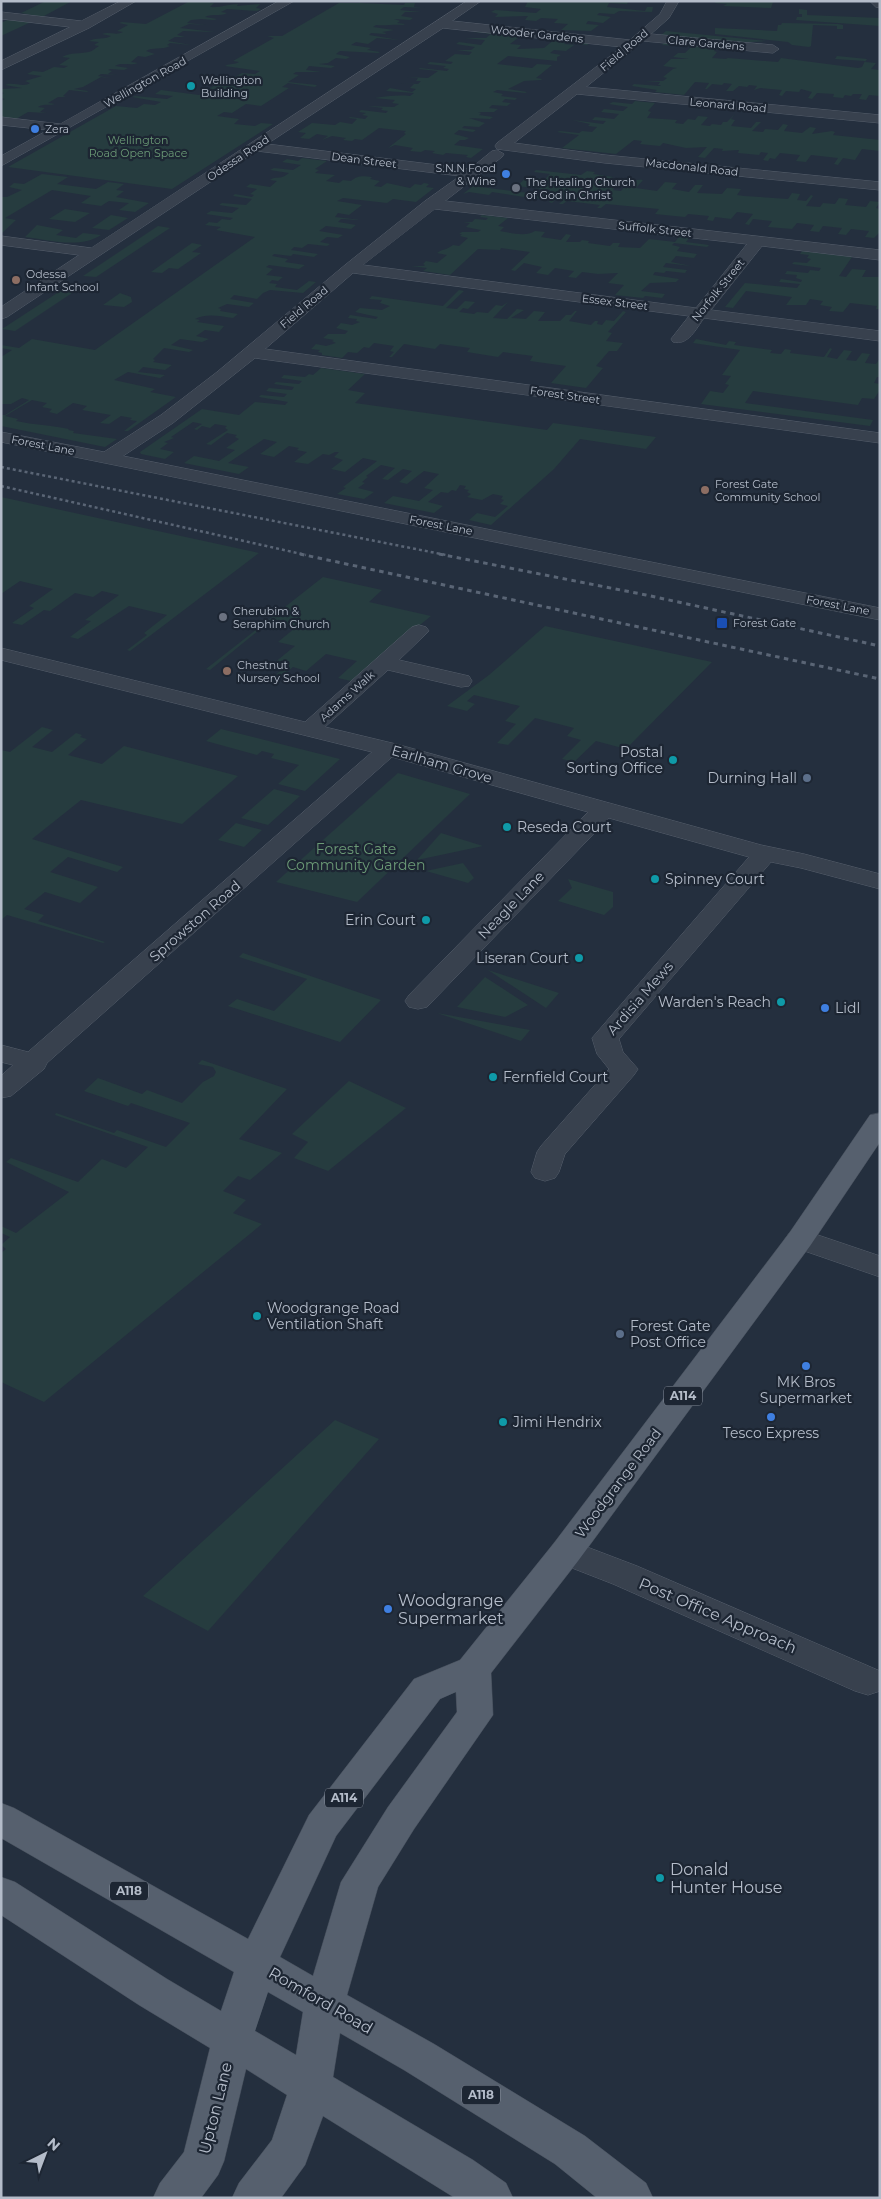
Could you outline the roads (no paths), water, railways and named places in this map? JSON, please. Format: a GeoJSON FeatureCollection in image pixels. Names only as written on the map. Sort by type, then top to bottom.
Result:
{"type":"FeatureCollection","features":[{"type":"Feature","properties":{"kind":"main road","name":"Woodgrange Road"},"geometry":{"type":"LineString","coordinates":[[256,1963],[322,1826],[427,1689],[473,1670],[566,1552],[800,1239],[880,1121]]}},
{"type":"Feature","properties":{"kind":"main road"},"geometry":{"type":"LineString","coordinates":[[254,2198],[290,2151],[311,2087],[324,2002],[360,1882],[401,1818],[475,1715],[473,1670]]}},
{"type":"Feature","properties":{"kind":"main road","name":"Romford Road"},"geometry":{"type":"LineString","coordinates":[[1,1819],[419,2057],[570,2150],[631,2198]]}},
{"type":"Feature","properties":{"kind":"main road"},"geometry":{"type":"LineString","coordinates":[[1,1894],[152,1992],[458,2174],[491,2198]]}},
{"type":"Feature","properties":{"kind":"main road","name":"A114"},"geometry":{"type":"LineString","coordinates":[[232,2040],[256,1963]]}},
{"type":"Feature","properties":{"kind":"main road","name":"Upton Lane"},"geometry":{"type":"LineString","coordinates":[[175,2198],[203,2162],[232,2040]]}},
{"type":"Feature","properties":{"kind":"street"},"geometry":{"type":"LineString","coordinates":[[1,66],[130,1]]}},
{"type":"Feature","properties":{"kind":"street","name":"Wellington Road"},"geometry":{"type":"LineString","coordinates":[[1,162],[288,1]]}},
{"type":"Feature","properties":{"kind":"street","name":"Odessa Road"},"geometry":{"type":"LineString","coordinates":[[1,314],[475,1]]}},
{"type":"Feature","properties":{"kind":"street","name":"Field Road"},"geometry":{"type":"LineString","coordinates":[[108,458],[168,419],[223,376],[350,268],[430,204],[501,151],[502,146],[576,90],[636,41],[664,16],[672,1]]}},
{"type":"Feature","properties":{"kind":"street"},"geometry":{"type":"LineString","coordinates":[[876,1],[880,5]]}},
{"type":"Feature","properties":{"kind":"street"},"geometry":{"type":"LineString","coordinates":[[2,16],[24,5]]}},
{"type":"Feature","properties":{"kind":"street"},"geometry":{"type":"LineString","coordinates":[[2,16],[85,25]]}},
{"type":"Feature","properties":{"kind":"street","name":"Wooder Gardens"},"geometry":{"type":"LineString","coordinates":[[442,24],[636,41]]}},
{"type":"Feature","properties":{"kind":"street","name":"Clare Gardens"},"geometry":{"type":"LineString","coordinates":[[636,41],[773,49]]}},
{"type":"Feature","properties":{"kind":"street","name":"Leonard Road"},"geometry":{"type":"LineString","coordinates":[[576,90],[880,118]]}},
{"type":"Feature","properties":{"kind":"street"},"geometry":{"type":"LineString","coordinates":[[1,121],[62,128]]}},
{"type":"Feature","properties":{"kind":"street","name":"Dean Street"},"geometry":{"type":"LineString","coordinates":[[255,147],[472,173]]}},
{"type":"Feature","properties":{"kind":"street","name":"Macdonald Road"},"geometry":{"type":"LineString","coordinates":[[501,151],[880,186]]}},
{"type":"Feature","properties":{"kind":"street","name":"Suffolk Street"},"geometry":{"type":"LineString","coordinates":[[430,204],[880,255]]}},
{"type":"Feature","properties":{"kind":"street"},"geometry":{"type":"LineString","coordinates":[[1,240],[95,253]]}},
{"type":"Feature","properties":{"kind":"street","name":"Norfolk Street"},"geometry":{"type":"LineString","coordinates":[[679,339],[698,313],[758,241]]}},
{"type":"Feature","properties":{"kind":"street","name":"Essex Street"},"geometry":{"type":"LineString","coordinates":[[350,268],[880,336]]}},
{"type":"Feature","properties":{"kind":"street","name":"Forest Street"},"geometry":{"type":"LineString","coordinates":[[250,352],[880,438]]}},
{"type":"Feature","properties":{"kind":"street","name":"Forest Lane"},"geometry":{"type":"LineString","coordinates":[[1,437],[880,614]]}},
{"type":"Feature","properties":{"kind":"street","name":"Adams Walk"},"geometry":{"type":"LineString","coordinates":[[310,729],[419,631]]}},
{"type":"Feature","properties":{"kind":"street","name":"Earlham Grove"},"geometry":{"type":"LineString","coordinates":[[1,654],[388,749],[765,854],[804,861],[880,882]]}},
{"type":"Feature","properties":{"kind":"street","name":"Adams Walk"},"geometry":{"type":"LineString","coordinates":[[384,663],[461,681]]}},
{"type":"Feature","properties":{"kind":"street","name":"Sprowston Road"},"geometry":{"type":"LineString","coordinates":[[1,1090],[34,1063],[388,749]]}},
{"type":"Feature","properties":{"kind":"street","name":"Neagle Lane"},"geometry":{"type":"LineString","coordinates":[[418,1002],[604,809]]}},
{"type":"Feature","properties":{"kind":"street","name":"Ardisia Mews"},"geometry":{"type":"LineString","coordinates":[[544,1172],[551,1152],[624,1069],[610,1054],[605,1038],[765,854]]}},
{"type":"Feature","properties":{"kind":"street"},"geometry":{"type":"LineString","coordinates":[[1,1053],[34,1063]]}},
{"type":"Feature","properties":{"kind":"street"},"geometry":{"type":"LineString","coordinates":[[800,1239],[880,1267]]}},
{"type":"Feature","properties":{"kind":"street","name":"Post Office Approach"},"geometry":{"type":"LineString","coordinates":[[566,1552],[625,1575],[868,1681]]}},
{"type":"Feature","properties":{"kind":"railway"},"geometry":{"type":"LineString","coordinates":[[1,467],[446,555]]}},
{"type":"Feature","properties":{"kind":"railway"},"geometry":{"type":"LineString","coordinates":[[1,486],[306,555]]}},
{"type":"Feature","properties":{"kind":"railway"},"geometry":{"type":"LineString","coordinates":[[300,554],[880,679]]}},
{"type":"Feature","properties":{"kind":"railway"},"geometry":{"type":"LineString","coordinates":[[439,554],[646,595],[880,646]]}},
{"type":"Feature","properties":{"kind":"place","name":"Wellington Building"},"geometry":{"type":"Point","coordinates":[191,86]}},
{"type":"Feature","properties":{"kind":"place","name":"Zera"},"geometry":{"type":"Point","coordinates":[35,129]}},
{"type":"Feature","properties":{"kind":"place","name":"S.N.N Food & Wine"},"geometry":{"type":"Point","coordinates":[506,174]}},
{"type":"Feature","properties":{"kind":"place","name":"The Healing Church of God in Christ"},"geometry":{"type":"Point","coordinates":[516,188]}},
{"type":"Feature","properties":{"kind":"place","name":"Odessa Infant School"},"geometry":{"type":"Point","coordinates":[16,280]}},
{"type":"Feature","properties":{"kind":"place","name":"Forest Gate Community School"},"geometry":{"type":"Point","coordinates":[705,490]}},
{"type":"Feature","properties":{"kind":"place","name":"Cherubim & Seraphim Church"},"geometry":{"type":"Point","coordinates":[223,617]}},
{"type":"Feature","properties":{"kind":"place","name":"Forest Gate"},"geometry":{"type":"Point","coordinates":[722,623]}},
{"type":"Feature","properties":{"kind":"place","name":"Chestnut Nursery School"},"geometry":{"type":"Point","coordinates":[227,671]}},
{"type":"Feature","properties":{"kind":"place","name":"Postal Sorting Office"},"geometry":{"type":"Point","coordinates":[673,760]}},
{"type":"Feature","properties":{"kind":"place","name":"Durning Hall"},"geometry":{"type":"Point","coordinates":[807,778]}},
{"type":"Feature","properties":{"kind":"place","name":"Reseda Court"},"geometry":{"type":"Point","coordinates":[507,827]}},
{"type":"Feature","properties":{"kind":"place","name":"Spinney Court"},"geometry":{"type":"Point","coordinates":[655,879]}},
{"type":"Feature","properties":{"kind":"place","name":"Erin Court"},"geometry":{"type":"Point","coordinates":[426,920]}},
{"type":"Feature","properties":{"kind":"place","name":"Liseran Court"},"geometry":{"type":"Point","coordinates":[579,958]}},
{"type":"Feature","properties":{"kind":"place","name":"Warden's Reach"},"geometry":{"type":"Point","coordinates":[781,1002]}},
{"type":"Feature","properties":{"kind":"place","name":"Lidl"},"geometry":{"type":"Point","coordinates":[825,1008]}},
{"type":"Feature","properties":{"kind":"place","name":"Fernfield Court"},"geometry":{"type":"Point","coordinates":[493,1077]}},
{"type":"Feature","properties":{"kind":"place","name":"Woodgrange Road Ventilation Shaft"},"geometry":{"type":"Point","coordinates":[257,1316]}},
{"type":"Feature","properties":{"kind":"place","name":"Forest Gate Post Office"},"geometry":{"type":"Point","coordinates":[620,1334]}},
{"type":"Feature","properties":{"kind":"place","name":"MK Bros Supermarket"},"geometry":{"type":"Point","coordinates":[806,1366]}},
{"type":"Feature","properties":{"kind":"place","name":"Tesco Express"},"geometry":{"type":"Point","coordinates":[771,1417]}},
{"type":"Feature","properties":{"kind":"place","name":"Jimi Hendrix"},"geometry":{"type":"Point","coordinates":[503,1422]}},
{"type":"Feature","properties":{"kind":"place","name":"Woodgrange Supermarket"},"geometry":{"type":"Point","coordinates":[388,1609]}},
{"type":"Feature","properties":{"kind":"place","name":"Donald Hunter House"},"geometry":{"type":"Point","coordinates":[660,1878]}},
{"type":"Feature","properties":{"kind":"park label","name":"Wellington Road Open Space"},"geometry":{"type":"Point","coordinates":[138,146]}},
{"type":"Feature","properties":{"kind":"park label","name":"Forest Gate Community Garden"},"geometry":{"type":"Point","coordinates":[356,858]}}]}
